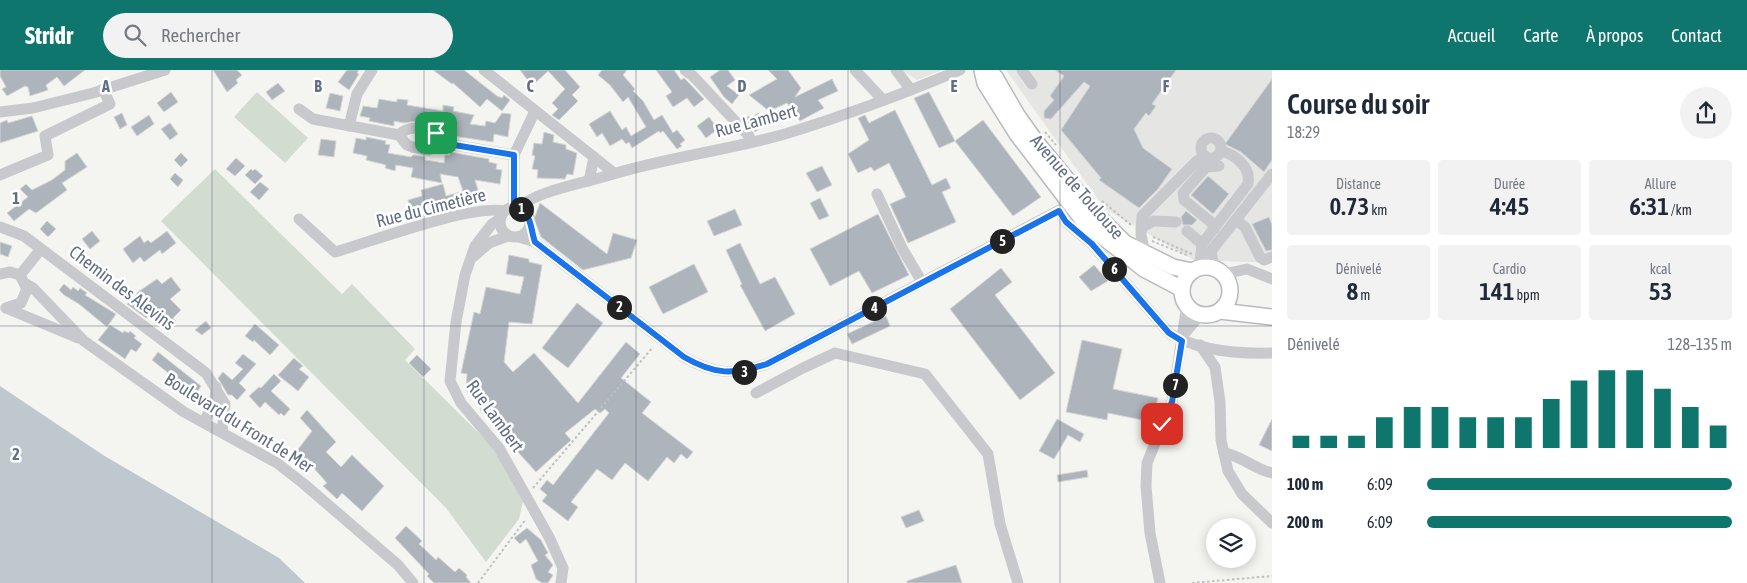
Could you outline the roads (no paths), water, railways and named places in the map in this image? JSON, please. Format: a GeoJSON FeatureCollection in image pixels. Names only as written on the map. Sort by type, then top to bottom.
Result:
{"type":"FeatureCollection","features":[{"type":"Feature","properties":{"kind":"main road","name":"Avenue de Toulouse"},"geometry":{"type":"LineString","coordinates":[[982,70],[985,82],[1064,208],[1144,269],[1182,289]]}},
{"type":"Feature","properties":{"kind":"main road","name":"Avenue de Toulouse"},"geometry":{"type":"LineString","coordinates":[[988,70],[995,77],[1017,115],[1036,142],[1097,206],[1125,243],[1173,267],[1198,260]]}},
{"type":"Feature","properties":{"kind":"main road"},"geometry":{"type":"LineString","coordinates":[[1064,208],[1082,204],[1097,206]]}},
{"type":"Feature","properties":{"kind":"main road"},"geometry":{"type":"LineString","coordinates":[[1224,279],[1226,305],[1220,311],[1212,314],[1201,314],[1187,306],[1183,300],[1182,289],[1186,277],[1198,260],[1202,266],[1224,279],[1239,302],[1272,311]]}},
{"type":"Feature","properties":{"kind":"main road"},"geometry":{"type":"LineString","coordinates":[[1220,311],[1272,318]]}},
{"type":"Feature","properties":{"kind":"street"},"geometry":{"type":"LineString","coordinates":[[0,112],[34,108],[163,70]]}},
{"type":"Feature","properties":{"kind":"street"},"geometry":{"type":"LineString","coordinates":[[349,126],[357,94],[372,70]]}},
{"type":"Feature","properties":{"kind":"street"},"geometry":{"type":"LineString","coordinates":[[484,70],[614,173]]}},
{"type":"Feature","properties":{"kind":"street"},"geometry":{"type":"LineString","coordinates":[[685,70],[693,76],[749,136],[751,141]]}},
{"type":"Feature","properties":{"kind":"street"},"geometry":{"type":"LineString","coordinates":[[855,70],[883,100]]}},
{"type":"Feature","properties":{"kind":"street"},"geometry":{"type":"LineString","coordinates":[[896,70],[911,90]]}},
{"type":"Feature","properties":{"kind":"street","name":"Rue Lambert"},"geometry":{"type":"LineString","coordinates":[[572,583],[534,509],[499,448],[461,403],[450,381],[457,314],[471,259],[482,235],[516,214],[524,202],[533,197],[614,173],[785,134],[911,90],[960,70]]}},
{"type":"Feature","properties":{"kind":"street"},"geometry":{"type":"LineString","coordinates":[[1022,70],[1032,84]]}},
{"type":"Feature","properties":{"kind":"street"},"geometry":{"type":"LineString","coordinates":[[0,176],[48,155],[45,136],[110,104],[103,89]]}},
{"type":"Feature","properties":{"kind":"street"},"geometry":{"type":"LineString","coordinates":[[299,109],[312,119],[399,135],[407,145],[412,147],[429,150],[442,143],[514,155]]}},
{"type":"Feature","properties":{"kind":"street"},"geometry":{"type":"LineString","coordinates":[[535,111],[514,155],[516,214],[535,242],[660,339],[702,368],[724,372],[745,372],[767,364],[1064,208],[1066,222],[1092,244],[1169,333],[1200,345],[1241,354],[1272,353]]}},
{"type":"Feature","properties":{"kind":"street"},"geometry":{"type":"LineString","coordinates":[[399,135],[409,128],[432,131],[439,136],[442,143]]}},
{"type":"Feature","properties":{"kind":"street"},"geometry":{"type":"LineString","coordinates":[[1145,253],[1141,232],[1142,216],[1197,161],[1203,152],[1205,141],[1212,139],[1220,143],[1221,151]]}},
{"type":"Feature","properties":{"kind":"street"},"geometry":{"type":"LineString","coordinates":[[1190,154],[1203,152],[1214,158],[1221,151]]}},
{"type":"Feature","properties":{"kind":"street"},"geometry":{"type":"LineString","coordinates":[[1198,260],[1214,229],[1248,184],[1249,180],[1246,168],[1238,159],[1221,151]]}},
{"type":"Feature","properties":{"kind":"street"},"geometry":{"type":"LineString","coordinates":[[589,181],[594,157]]}},
{"type":"Feature","properties":{"kind":"street"},"geometry":{"type":"LineString","coordinates":[[1214,229],[1212,223],[1184,200],[1183,193],[1206,167],[1218,166]]}},
{"type":"Feature","properties":{"kind":"street"},"geometry":{"type":"LineString","coordinates":[[1271,178],[1211,251],[1224,279],[1255,272],[1272,279]]}},
{"type":"Feature","properties":{"kind":"street"},"geometry":{"type":"LineString","coordinates":[[877,194],[902,248],[922,282]]}},
{"type":"Feature","properties":{"kind":"street","name":"Rue du Cimetière"},"geometry":{"type":"LineString","coordinates":[[299,219],[335,252],[447,218],[496,209],[516,214]]}},
{"type":"Feature","properties":{"kind":"street"},"geometry":{"type":"LineString","coordinates":[[471,259],[489,243],[528,231],[516,214]]}},
{"type":"Feature","properties":{"kind":"street"},"geometry":{"type":"LineString","coordinates":[[516,214],[501,228],[513,236],[535,242]]}},
{"type":"Feature","properties":{"kind":"street"},"geometry":{"type":"LineString","coordinates":[[1141,232],[1154,220],[1176,222]]}},
{"type":"Feature","properties":{"kind":"street"},"geometry":{"type":"LineString","coordinates":[[1236,220],[1245,227],[1260,257],[1264,260],[1272,257]]}},
{"type":"Feature","properties":{"kind":"street","name":"Chemin des Alevins"},"geometry":{"type":"LineString","coordinates":[[0,227],[24,236],[193,361],[206,373],[225,404],[222,432]]}},
{"type":"Feature","properties":{"kind":"street"},"geometry":{"type":"LineString","coordinates":[[1188,231],[1198,260]]}},
{"type":"Feature","properties":{"kind":"street"},"geometry":{"type":"LineString","coordinates":[[3,307],[21,303],[26,294],[11,274],[41,249]]}},
{"type":"Feature","properties":{"kind":"street","name":"Boulevard du Front de Mer"},"geometry":{"type":"LineString","coordinates":[[11,274],[33,288],[84,341],[184,412],[277,463],[398,565],[414,583]]}},
{"type":"Feature","properties":{"kind":"street"},"geometry":{"type":"LineString","coordinates":[[1160,583],[1150,533],[1146,486],[1147,463],[1172,402],[1187,306]]}},
{"type":"Feature","properties":{"kind":"street","name":"Boulevard du Front de Mer"},"geometry":{"type":"LineString","coordinates":[[3,307],[84,341]]}},
{"type":"Feature","properties":{"kind":"street"},"geometry":{"type":"LineString","coordinates":[[1182,338],[1201,314]]}},
{"type":"Feature","properties":{"kind":"street"},"geometry":{"type":"LineString","coordinates":[[827,332],[835,353]]}},
{"type":"Feature","properties":{"kind":"street"},"geometry":{"type":"LineString","coordinates":[[1200,345],[1215,367],[1224,453],[1228,471],[1242,494],[1272,523]]}},
{"type":"Feature","properties":{"kind":"street"},"geometry":{"type":"LineString","coordinates":[[756,393],[835,353],[925,374],[988,454],[1000,524],[1018,583]]}},
{"type":"Feature","properties":{"kind":"street"},"geometry":{"type":"LineString","coordinates":[[204,422],[215,400],[216,387]]}},
{"type":"Feature","properties":{"kind":"street"},"geometry":{"type":"LineString","coordinates":[[1224,453],[1237,456],[1262,471],[1272,473]]}},
{"type":"Feature","properties":{"kind":"street"},"geometry":{"type":"LineString","coordinates":[[561,583],[563,568]]}}]}
